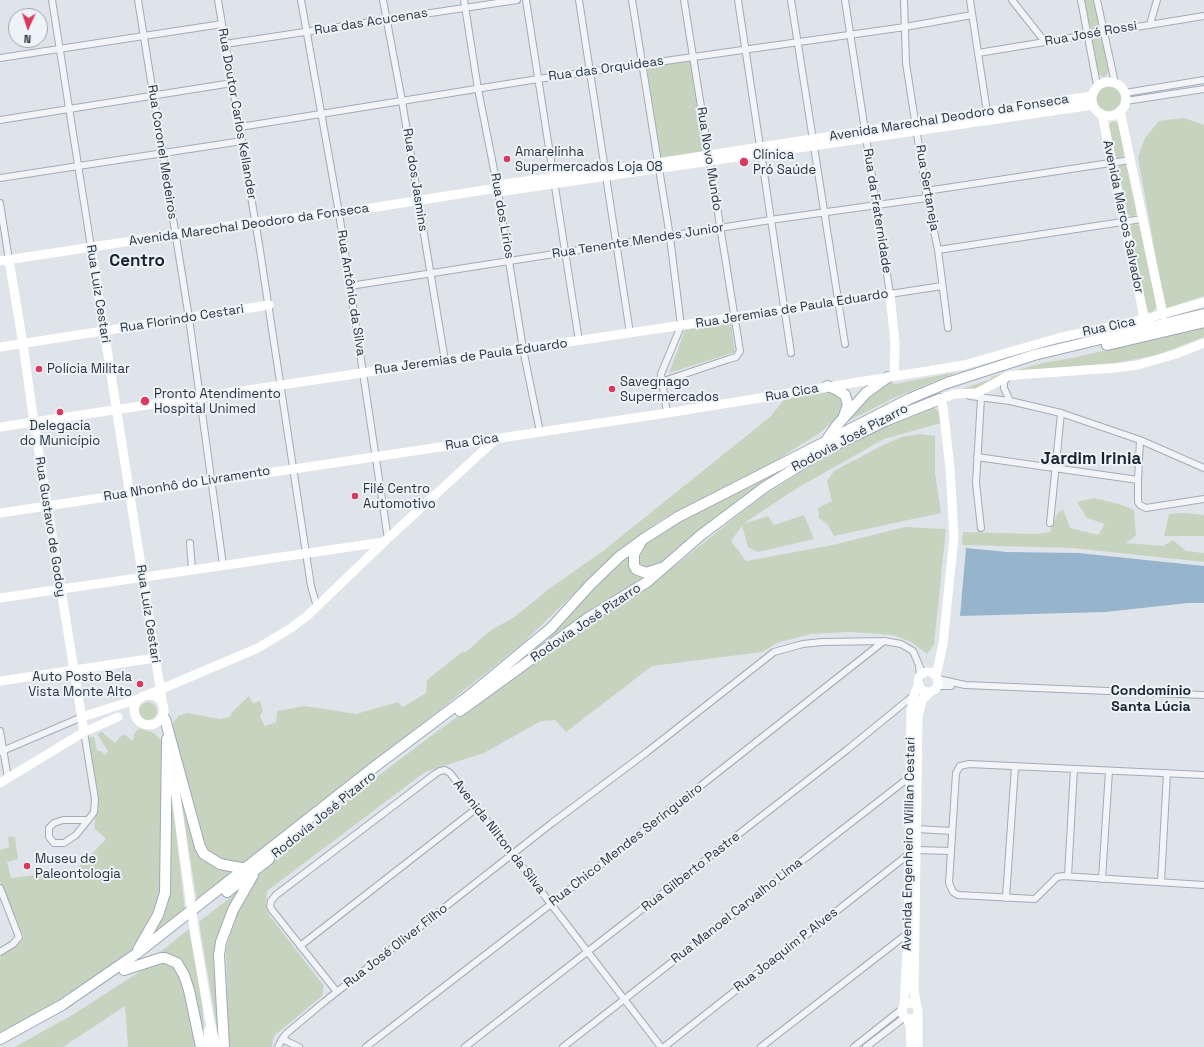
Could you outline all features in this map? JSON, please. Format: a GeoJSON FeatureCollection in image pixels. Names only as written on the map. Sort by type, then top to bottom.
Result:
{"type":"FeatureCollection","features":[{"type":"Feature","properties":{"kind":"main road","name":"Rodovia José Pizarro"},"geometry":{"type":"LineString","coordinates":[[0,1039],[62,1005],[136,954],[536,642],[619,557],[678,516],[909,398],[967,376],[1034,355],[1204,314]]}},
{"type":"Feature","properties":{"kind":"main road","name":"Rodovia José Pizarro"},"geometry":{"type":"LineString","coordinates":[[0,1045],[64,1010],[124,970],[258,868],[411,746],[588,618],[642,586],[672,562],[701,535],[752,496],[816,454],[929,397],[1007,373],[1204,322]]}},
{"type":"Feature","properties":{"kind":"main road"},"geometry":{"type":"LineString","coordinates":[[823,442],[866,393],[891,376]]}},
{"type":"Feature","properties":{"kind":"main road"},"geometry":{"type":"LineString","coordinates":[[827,386],[836,389],[845,395],[848,405],[844,418]]}},
{"type":"Feature","properties":{"kind":"main road"},"geometry":{"type":"LineString","coordinates":[[816,454],[885,421],[940,399]]}},
{"type":"Feature","properties":{"kind":"main road"},"geometry":{"type":"LineString","coordinates":[[645,538],[634,554],[634,565],[636,569],[641,572],[650,572],[672,562]]}},
{"type":"Feature","properties":{"kind":"main road"},"geometry":{"type":"LineString","coordinates":[[164,712],[200,847],[204,854],[220,864],[246,869]]}},
{"type":"Feature","properties":{"kind":"main road"},"geometry":{"type":"LineString","coordinates":[[136,954],[158,915],[165,893],[167,737]]}},
{"type":"Feature","properties":{"kind":"main road"},"geometry":{"type":"LineString","coordinates":[[224,1047],[219,955],[220,942],[232,910],[258,868]]}},
{"type":"Feature","properties":{"kind":"main road"},"geometry":{"type":"LineString","coordinates":[[124,970],[146,961],[161,958],[177,963],[190,990],[201,1047]]}},
{"type":"Feature","properties":{"kind":"street","name":"Rua Luiz Cestari"},"geometry":{"type":"LineString","coordinates":[[52,0],[128,493],[161,690],[190,899],[209,1017]]}},
{"type":"Feature","properties":{"kind":"street","name":"Rua Coronel Medeiros"},"geometry":{"type":"LineString","coordinates":[[138,0],[188,318],[223,566]]}},
{"type":"Feature","properties":{"kind":"street","name":"Rua Doutor Carlos Kellander"},"geometry":{"type":"LineString","coordinates":[[218,0],[256,222],[292,469],[311,586],[317,607]]}},
{"type":"Feature","properties":{"kind":"street","name":"Rua Antônio da Silva"},"geometry":{"type":"LineString","coordinates":[[301,0],[339,213],[364,373],[386,541]]}},
{"type":"Feature","properties":{"kind":"street","name":"Rua dos Jasmins"},"geometry":{"type":"LineString","coordinates":[[383,0],[402,101],[445,361]]}},
{"type":"Feature","properties":{"kind":"street","name":"Rua dos Lírios"},"geometry":{"type":"LineString","coordinates":[[464,0],[478,89],[498,188],[523,349],[540,432]]}},
{"type":"Feature","properties":{"kind":"street","name":"Rua das Acucenas"},"geometry":{"type":"LineString","coordinates":[[225,44],[516,0]]}},
{"type":"Feature","properties":{"kind":"street"},"geometry":{"type":"LineString","coordinates":[[526,0],[579,341]]}},
{"type":"Feature","properties":{"kind":"street"},"geometry":{"type":"LineString","coordinates":[[579,0],[630,333]]}},
{"type":"Feature","properties":{"kind":"street"},"geometry":{"type":"LineString","coordinates":[[632,0],[670,237],[681,326],[661,374],[661,382],[667,413]]}},
{"type":"Feature","properties":{"kind":"street","name":"Rua Novo Mundo"},"geometry":{"type":"LineString","coordinates":[[661,382],[736,357],[739,354],[740,348],[684,0]]}},
{"type":"Feature","properties":{"kind":"street"},"geometry":{"type":"LineString","coordinates":[[738,0],[773,220],[791,353]]}},
{"type":"Feature","properties":{"kind":"street"},"geometry":{"type":"LineString","coordinates":[[791,0],[845,344]]}},
{"type":"Feature","properties":{"kind":"street","name":"Rua da Fraternidade"},"geometry":{"type":"LineString","coordinates":[[845,0],[875,205],[890,294],[895,343],[891,376]]}},
{"type":"Feature","properties":{"kind":"street","name":"Rua Sertaneja"},"geometry":{"type":"LineString","coordinates":[[904,0],[906,63],[927,198],[938,250],[948,328]]}},
{"type":"Feature","properties":{"kind":"street"},"geometry":{"type":"LineString","coordinates":[[970,0],[987,112]]}},
{"type":"Feature","properties":{"kind":"street"},"geometry":{"type":"LineString","coordinates":[[1012,0],[1045,42]]}},
{"type":"Feature","properties":{"kind":"street"},"geometry":{"type":"LineString","coordinates":[[1080,0],[1097,86],[1092,101],[1102,114],[1110,116],[1120,111],[1125,97],[1122,88],[1115,82],[1097,0]]}},
{"type":"Feature","properties":{"kind":"street"},"geometry":{"type":"LineString","coordinates":[[1150,24],[1157,0]]}},
{"type":"Feature","properties":{"kind":"street","name":"Rua das Orquideas"},"geometry":{"type":"LineString","coordinates":[[240,127],[589,71],[972,15]]}},
{"type":"Feature","properties":{"kind":"street","name":"Rua José Rossi"},"geometry":{"type":"LineString","coordinates":[[978,53],[1204,16]]}},
{"type":"Feature","properties":{"kind":"street"},"geometry":{"type":"LineString","coordinates":[[0,58],[222,24]]}},
{"type":"Feature","properties":{"kind":"street"},"geometry":{"type":"LineString","coordinates":[[1125,97],[1204,80]]}},
{"type":"Feature","properties":{"kind":"street"},"geometry":{"type":"LineString","coordinates":[[1097,86],[1106,82],[1115,82]]}},
{"type":"Feature","properties":{"kind":"street"},"geometry":{"type":"LineString","coordinates":[[0,120],[232,83]]}},
{"type":"Feature","properties":{"kind":"street"},"geometry":{"type":"LineString","coordinates":[[1125,97],[1204,89]]}},
{"type":"Feature","properties":{"kind":"street","name":"Avenida Marechal Deodoro da Fonseca"},"geometry":{"type":"LineString","coordinates":[[917,126],[1092,101]]}},
{"type":"Feature","properties":{"kind":"street","name":"Avenida Marechal Deodoro da Fonseca"},"geometry":{"type":"LineString","coordinates":[[5,260],[256,222],[339,213],[498,188],[865,135],[987,112],[1092,101]]}},
{"type":"Feature","properties":{"kind":"street","name":"Avenida Marcos Salvador"},"geometry":{"type":"LineString","coordinates":[[1120,111],[1163,315]]}},
{"type":"Feature","properties":{"kind":"street","name":"Avenida Marcos Salvador"},"geometry":{"type":"LineString","coordinates":[[1102,114],[1142,312],[1142,320]]}},
{"type":"Feature","properties":{"kind":"street"},"geometry":{"type":"LineString","coordinates":[[0,178],[242,141]]}},
{"type":"Feature","properties":{"kind":"street"},"geometry":{"type":"LineString","coordinates":[[926,191],[1130,160]]}},
{"type":"Feature","properties":{"kind":"street","name":"Rua Tenente Mendes Junior"},"geometry":{"type":"LineString","coordinates":[[350,286],[824,212],[927,198]]}},
{"type":"Feature","properties":{"kind":"street","name":"Rua Gustavo de Godoy"},"geometry":{"type":"LineString","coordinates":[[0,203],[5,260],[23,344],[60,589],[74,670],[85,716],[84,732]]}},
{"type":"Feature","properties":{"kind":"street"},"geometry":{"type":"LineString","coordinates":[[938,250],[1142,219]]}},
{"type":"Feature","properties":{"kind":"street","name":"Rua Jeremias de Paula Eduardo"},"geometry":{"type":"LineString","coordinates":[[0,427],[942,286]]}},
{"type":"Feature","properties":{"kind":"street","name":"Rua Cica"},"geometry":{"type":"LineString","coordinates":[[375,457],[667,413],[970,364],[1058,338],[1163,315],[1204,302]]}},
{"type":"Feature","properties":{"kind":"street","name":"Rua Florindo Cestari"},"geometry":{"type":"LineString","coordinates":[[0,347],[269,305]]}},
{"type":"Feature","properties":{"kind":"street"},"geometry":{"type":"LineString","coordinates":[[981,528],[976,483],[981,395],[1007,373],[1115,368],[1138,365],[1176,354],[1204,343]]}},
{"type":"Feature","properties":{"kind":"street"},"geometry":{"type":"LineString","coordinates":[[1007,373],[1004,388],[1010,401]]}},
{"type":"Feature","properties":{"kind":"street"},"geometry":{"type":"LineString","coordinates":[[1204,468],[1140,440],[1061,413],[973,394],[954,394],[940,399],[945,425],[955,520],[951,578],[938,666],[929,680],[964,685],[1204,695]]}},
{"type":"Feature","properties":{"kind":"street"},"geometry":{"type":"LineString","coordinates":[[1050,523],[1057,469],[1061,413]]}},
{"type":"Feature","properties":{"kind":"street"},"geometry":{"type":"LineString","coordinates":[[1,751],[85,716],[161,690],[265,644],[291,628],[317,607],[497,438]]}},
{"type":"Feature","properties":{"kind":"street"},"geometry":{"type":"LineString","coordinates":[[474,459],[488,444],[488,440]]}},
{"type":"Feature","properties":{"kind":"street"},"geometry":{"type":"LineString","coordinates":[[1140,440],[1138,480],[1138,502],[1140,505],[1146,508],[1204,499]]}},
{"type":"Feature","properties":{"kind":"street","name":"Rua Nhonhô do Livramento"},"geometry":{"type":"LineString","coordinates":[[0,513],[375,457]]}},
{"type":"Feature","properties":{"kind":"street"},"geometry":{"type":"LineString","coordinates":[[977,457],[1138,480]]}},
{"type":"Feature","properties":{"kind":"street"},"geometry":{"type":"LineString","coordinates":[[0,598],[386,541]]}},
{"type":"Feature","properties":{"kind":"street"},"geometry":{"type":"LineString","coordinates":[[190,543],[192,570]]}},
{"type":"Feature","properties":{"kind":"street","name":"Rua José Oliver Filho"},"geometry":{"type":"LineString","coordinates":[[280,1046],[282,1039],[337,992],[774,652],[803,644],[822,642],[884,641],[901,644],[914,651],[918,662],[929,680]]}},
{"type":"Feature","properties":{"kind":"street","name":"Rua Chico Mendes Seringueiro"},"geometry":{"type":"LineString","coordinates":[[366,1047],[551,904],[884,641]]}},
{"type":"Feature","properties":{"kind":"street"},"geometry":{"type":"LineString","coordinates":[[0,681],[155,658]]}},
{"type":"Feature","properties":{"kind":"street","name":"Avenida Engenheiro Willian Cestari"},"geometry":{"type":"LineString","coordinates":[[918,1047],[917,1010],[914,995],[911,710],[914,695],[929,680]]}},
{"type":"Feature","properties":{"kind":"street","name":"Avenida Engenheiro Willian Cestari"},"geometry":{"type":"LineString","coordinates":[[911,1047],[910,1026],[905,1012],[913,852],[917,829],[918,717],[929,680]]}},
{"type":"Feature","properties":{"kind":"street","name":"Rua Gilberto Pastre"},"geometry":{"type":"LineString","coordinates":[[466,1047],[848,749],[914,695]]}},
{"type":"Feature","properties":{"kind":"street"},"geometry":{"type":"LineString","coordinates":[[154,696],[161,702],[164,712],[158,722],[144,724],[136,718],[134,709],[137,701],[143,697],[154,696]]}},
{"type":"Feature","properties":{"kind":"street"},"geometry":{"type":"LineString","coordinates":[[85,716],[126,717],[158,728],[167,737]]}},
{"type":"Feature","properties":{"kind":"street"},"geometry":{"type":"LineString","coordinates":[[0,731],[4,780],[84,732],[118,717]]}},
{"type":"Feature","properties":{"kind":"street"},"geometry":{"type":"LineString","coordinates":[[84,732],[95,799],[94,812],[88,820],[76,835],[64,843],[54,843],[48,837],[49,828],[54,823],[63,820],[88,820]]}},
{"type":"Feature","properties":{"kind":"street"},"geometry":{"type":"LineString","coordinates":[[1204,775],[969,764],[960,766],[956,773],[949,883],[953,892],[966,896],[1036,899],[1057,877],[1068,876],[1204,885]]}},
{"type":"Feature","properties":{"kind":"street"},"geometry":{"type":"LineString","coordinates":[[1006,898],[1015,767]]}},
{"type":"Feature","properties":{"kind":"street"},"geometry":{"type":"LineString","coordinates":[[1068,876],[1074,769]]}},
{"type":"Feature","properties":{"kind":"street","name":"Avenida Nilton da Silva"},"geometry":{"type":"LineString","coordinates":[[300,946],[272,910],[270,906],[271,901],[276,895],[435,774],[443,770],[450,773],[662,1047]]}},
{"type":"Feature","properties":{"kind":"street"},"geometry":{"type":"LineString","coordinates":[[1102,879],[1109,771]]}},
{"type":"Feature","properties":{"kind":"street"},"geometry":{"type":"LineString","coordinates":[[1161,882],[1168,773]]}},
{"type":"Feature","properties":{"kind":"street","name":"Rua Manoel Carvalho Lima"},"geometry":{"type":"LineString","coordinates":[[564,1047],[911,776]]}},
{"type":"Feature","properties":{"kind":"street"},"geometry":{"type":"LineString","coordinates":[[337,992],[300,946],[477,808]]}},
{"type":"Feature","properties":{"kind":"street"},"geometry":{"type":"LineString","coordinates":[[917,829],[952,831]]}},
{"type":"Feature","properties":{"kind":"street"},"geometry":{"type":"LineString","coordinates":[[913,852],[951,851]]}},
{"type":"Feature","properties":{"kind":"street","name":"Rua Joaquim P Alves"},"geometry":{"type":"LineString","coordinates":[[662,1047],[913,852]]}},
{"type":"Feature","properties":{"kind":"street"},"geometry":{"type":"LineString","coordinates":[[0,888],[3,902],[18,930],[19,937],[17,941],[0,952]]}},
{"type":"Feature","properties":{"kind":"street"},"geometry":{"type":"LineString","coordinates":[[761,1047],[908,933]]}},
{"type":"Feature","properties":{"kind":"street"},"geometry":{"type":"LineString","coordinates":[[866,1047],[905,1012],[911,1003],[917,1010],[915,1017],[905,1012]]}},
{"type":"Feature","properties":{"kind":"street"},"geometry":{"type":"LineString","coordinates":[[854,1047],[905,1012]]}},
{"type":"Feature","properties":{"kind":"street"},"geometry":{"type":"LineString","coordinates":[[209,1017],[209,1047]]}},
{"type":"Feature","properties":{"kind":"street"},"geometry":{"type":"LineString","coordinates":[[209,1017],[216,1047]]}},
{"type":"Feature","properties":{"kind":"street"},"geometry":{"type":"LineString","coordinates":[[282,1039],[298,1047]]}},
{"type":"Feature","properties":{"kind":"green space"},"geometry":{"type":"Polygon","coordinates":[[[1083,0],[1094,0],[1099,22],[1099,26],[1096,29],[1093,30],[1088,26],[1083,0]]]}},
{"type":"Feature","properties":{"kind":"green space"},"geometry":{"type":"Polygon","coordinates":[[[1094,36],[1102,39],[1109,70],[1106,76],[1103,77],[1098,73],[1091,42],[1094,36]]]}},
{"type":"Feature","properties":{"kind":"green space"},"geometry":{"type":"Polygon","coordinates":[[[690,60],[704,152],[660,160],[647,66],[690,60]]]}},
{"type":"Feature","properties":{"kind":"green space"},"geometry":{"type":"Polygon","coordinates":[[[1108,85],[1117,89],[1121,98],[1117,107],[1108,111],[1099,107],[1095,98],[1099,89],[1108,85]]]}},
{"type":"Feature","properties":{"kind":"green space"},"geometry":{"type":"Polygon","coordinates":[[[1184,118],[1204,125],[1204,296],[1165,309],[1138,157],[1145,138],[1159,121],[1184,118]]]}},
{"type":"Feature","properties":{"kind":"green space"},"geometry":{"type":"Polygon","coordinates":[[[1113,121],[1119,123],[1125,154],[1122,158],[1114,156],[1109,128],[1109,124],[1113,121]]]}},
{"type":"Feature","properties":{"kind":"green space"},"geometry":{"type":"Polygon","coordinates":[[[1121,164],[1127,166],[1138,212],[1134,217],[1126,214],[1117,169],[1121,164]]]}},
{"type":"Feature","properties":{"kind":"green space"},"geometry":{"type":"Polygon","coordinates":[[[1133,224],[1141,227],[1156,304],[1156,309],[1151,313],[1146,311],[1129,229],[1133,224]]]}},
{"type":"Feature","properties":{"kind":"green space"},"geometry":{"type":"Polygon","coordinates":[[[731,323],[735,352],[669,373],[685,330],[731,323]]]}},
{"type":"Feature","properties":{"kind":"green space"},"geometry":{"type":"Polygon","coordinates":[[[1204,327],[1204,337],[1157,355],[1116,363],[1028,370],[977,389],[962,389],[991,379],[991,377],[1043,363],[1077,357],[1204,327]]]}},
{"type":"Feature","properties":{"kind":"green space"},"geometry":{"type":"Polygon","coordinates":[[[957,372],[896,397],[844,423],[871,395],[891,382],[895,384],[957,372]]]}},
{"type":"Feature","properties":{"kind":"green space"},"geometry":{"type":"Polygon","coordinates":[[[813,391],[816,394],[835,391],[842,397],[844,405],[840,415],[821,432],[758,472],[664,518],[642,533],[617,552],[522,644],[244,866],[233,864],[206,852],[171,726],[178,716],[187,713],[220,719],[230,717],[232,712],[249,696],[253,703],[260,701],[263,710],[260,717],[265,726],[276,722],[277,711],[305,706],[356,714],[398,702],[403,707],[426,693],[427,680],[462,652],[466,652],[491,630],[513,618],[549,589],[603,551],[770,417],[787,396],[813,391]]]}},
{"type":"Feature","properties":{"kind":"green space"},"geometry":{"type":"Polygon","coordinates":[[[933,407],[939,412],[941,423],[884,439],[794,490],[743,524],[768,516],[774,525],[804,515],[814,539],[758,552],[748,547],[742,526],[731,541],[746,561],[833,545],[905,527],[946,529],[934,645],[927,654],[911,642],[893,635],[849,632],[811,634],[777,643],[762,652],[652,666],[566,732],[555,720],[541,721],[484,753],[425,772],[267,891],[266,904],[269,915],[324,986],[322,996],[274,1036],[272,1047],[228,1047],[226,950],[235,917],[259,872],[374,779],[435,733],[562,641],[648,587],[760,498],[834,451],[882,426],[933,407]]]}},
{"type":"Feature","properties":{"kind":"green space"},"geometry":{"type":"Polygon","coordinates":[[[920,434],[935,436],[935,473],[941,513],[834,536],[828,525],[819,518],[818,508],[832,501],[827,481],[834,471],[883,445],[902,437],[920,434]]]}},
{"type":"Feature","properties":{"kind":"green space"},"geometry":{"type":"Polygon","coordinates":[[[799,458],[710,521],[665,562],[652,567],[644,567],[640,564],[640,555],[645,545],[653,538],[683,519],[799,458]]]}},
{"type":"Feature","properties":{"kind":"green space"},"geometry":{"type":"Polygon","coordinates":[[[1094,498],[1122,505],[1134,510],[1136,536],[1126,543],[1163,546],[1173,540],[1186,551],[1204,553],[1204,562],[1073,548],[962,545],[963,532],[1035,534],[1050,532],[1057,514],[1063,509],[1070,528],[1098,535],[1105,524],[1087,518],[1077,502],[1094,498]]]}},
{"type":"Feature","properties":{"kind":"green space"},"geometry":{"type":"Polygon","coordinates":[[[1183,513],[1204,515],[1204,536],[1164,536],[1169,514],[1183,513]]]}},
{"type":"Feature","properties":{"kind":"green space"},"geometry":{"type":"Polygon","coordinates":[[[629,554],[628,560],[631,571],[637,575],[648,577],[533,654],[592,589],[629,554]]]}},
{"type":"Feature","properties":{"kind":"green space"},"geometry":{"type":"Polygon","coordinates":[[[148,702],[154,705],[157,711],[154,717],[148,720],[142,717],[139,711],[142,705],[148,702]]]}},
{"type":"Feature","properties":{"kind":"green space"},"geometry":{"type":"Polygon","coordinates":[[[139,728],[154,733],[160,739],[161,744],[161,902],[142,938],[126,955],[37,1014],[0,1032],[0,959],[2,954],[16,946],[24,937],[0,881],[0,850],[9,847],[8,837],[15,837],[18,859],[7,862],[11,878],[76,870],[106,839],[94,828],[98,795],[88,738],[94,736],[97,751],[101,751],[105,755],[108,751],[97,734],[102,732],[115,743],[122,735],[127,736],[133,741],[134,734],[139,728]]]}},
{"type":"Feature","properties":{"kind":"green space"},"geometry":{"type":"Polygon","coordinates":[[[181,787],[198,852],[234,871],[197,901],[180,794],[181,787]]]}},
{"type":"Feature","properties":{"kind":"green space"},"geometry":{"type":"Polygon","coordinates":[[[169,798],[173,805],[185,912],[149,938],[163,911],[169,798]]]}},
{"type":"Feature","properties":{"kind":"green space"},"geometry":{"type":"Polygon","coordinates":[[[241,889],[218,940],[220,1047],[199,922],[241,889]]]}},
{"type":"Feature","properties":{"kind":"green space"},"geometry":{"type":"Polygon","coordinates":[[[189,929],[202,999],[205,1046],[189,972],[181,962],[155,956],[189,929]]]}},
{"type":"Feature","properties":{"kind":"green space"},"geometry":{"type":"Polygon","coordinates":[[[165,964],[175,969],[185,993],[196,1047],[128,1047],[125,1006],[63,1047],[15,1047],[74,1014],[150,965],[165,964]]]}},
{"type":"Feature","properties":{"kind":"water"},"geometry":{"type":"Polygon","coordinates":[[[966,548],[1007,552],[1078,553],[1204,566],[1204,603],[1188,603],[1105,612],[960,616],[966,548]]]}},
{"type":"Feature","properties":{"kind":"place","name":"Amarelinha Supermercados Loja 08"},"geometry":{"type":"Point","coordinates":[507,159]}},
{"type":"Feature","properties":{"kind":"place","name":"Clínica Pró Saúde"},"geometry":{"type":"Point","coordinates":[744,162]}},
{"type":"Feature","properties":{"kind":"place","name":"Polícia Militar"},"geometry":{"type":"Point","coordinates":[39,369]}},
{"type":"Feature","properties":{"kind":"place","name":"Savegnago Supermercados"},"geometry":{"type":"Point","coordinates":[612,389]}},
{"type":"Feature","properties":{"kind":"place","name":"Pronto Atendimento Hospital Unimed"},"geometry":{"type":"Point","coordinates":[145,401]}},
{"type":"Feature","properties":{"kind":"place","name":"Delegacia do Município"},"geometry":{"type":"Point","coordinates":[60,412]}},
{"type":"Feature","properties":{"kind":"place","name":"Filé Centro Automotivo"},"geometry":{"type":"Point","coordinates":[355,496]}},
{"type":"Feature","properties":{"kind":"place","name":"Auto Posto Bela Vista Monte Alto"},"geometry":{"type":"Point","coordinates":[140,684]}},
{"type":"Feature","properties":{"kind":"place","name":"Museu de Paleontologia"},"geometry":{"type":"Point","coordinates":[27,866]}},
{"type":"Feature","properties":{"kind":"district","name":"Centro"},"geometry":{"type":"Point","coordinates":[137,261]}},
{"type":"Feature","properties":{"kind":"district","name":"Jardim Irinia"},"geometry":{"type":"Point","coordinates":[1091,459]}},
{"type":"Feature","properties":{"kind":"district","name":"Condomínio Santa Lúcia"},"geometry":{"type":"Point","coordinates":[1151,700]}}]}
